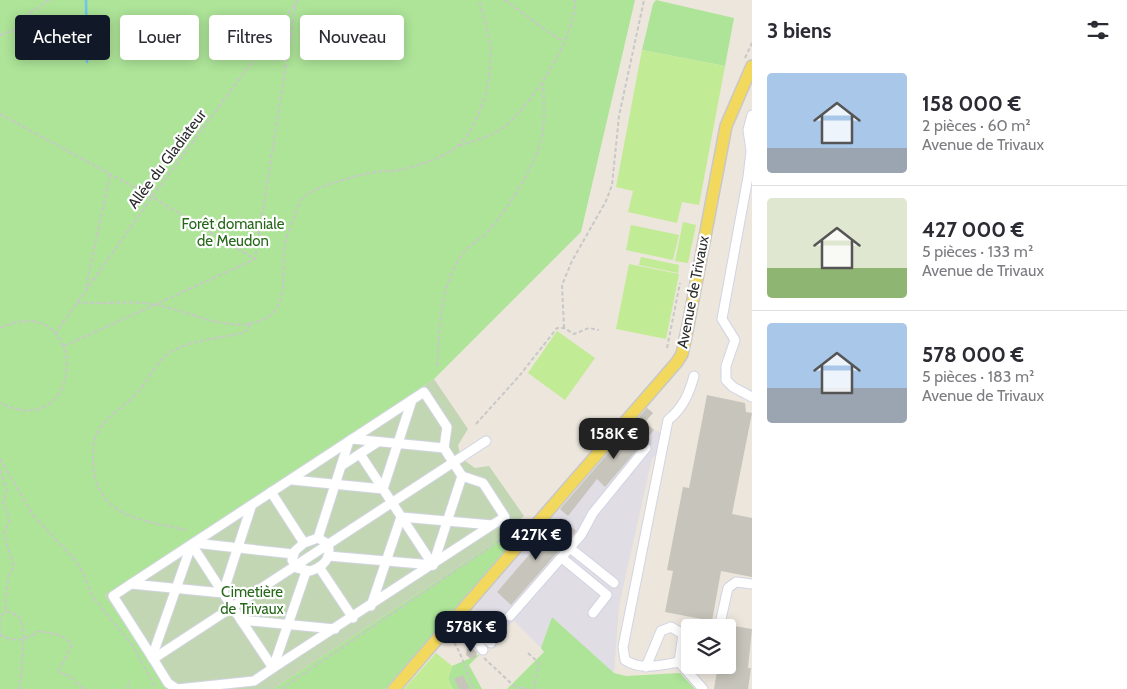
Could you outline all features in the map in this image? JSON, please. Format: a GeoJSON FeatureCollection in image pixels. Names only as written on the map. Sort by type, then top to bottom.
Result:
{"type":"FeatureCollection","features":[{"type":"Feature","properties":{"kind":"main road","name":"Avenue de Trivaux"},"geometry":{"type":"LineString","coordinates":[[394,689],[682,354],[722,139],[735,103],[752,66]]}},
{"type":"Feature","properties":{"kind":"lane"},"geometry":{"type":"LineString","coordinates":[[752,115],[748,130],[751,165],[722,319],[735,340],[726,366],[726,380],[733,387],[752,397]]}},
{"type":"Feature","properties":{"kind":"lane"},"geometry":{"type":"LineString","coordinates":[[679,662],[646,667],[632,665],[625,660],[623,648],[668,420],[678,412],[686,400],[694,376]]}},
{"type":"Feature","properties":{"kind":"lane"},"geometry":{"type":"LineString","coordinates":[[424,392],[447,427],[444,448],[452,463],[462,476],[484,483],[505,517],[335,630],[254,680],[177,689],[168,683],[113,596],[412,400],[424,392]]}},
{"type":"Feature","properties":{"kind":"lane"},"geometry":{"type":"LineString","coordinates":[[383,489],[412,400]]}},
{"type":"Feature","properties":{"kind":"lane"},"geometry":{"type":"LineString","coordinates":[[351,440],[444,448]]}},
{"type":"Feature","properties":{"kind":"lane"},"geometry":{"type":"LineString","coordinates":[[318,538],[351,440]]}},
{"type":"Feature","properties":{"kind":"lane"},"geometry":{"type":"LineString","coordinates":[[341,466],[378,442]]}},
{"type":"Feature","properties":{"kind":"lane"},"geometry":{"type":"LineString","coordinates":[[152,658],[486,442]]}},
{"type":"Feature","properties":{"kind":"lane"},"geometry":{"type":"LineString","coordinates":[[510,616],[581,535],[593,513],[646,448]]}},
{"type":"Feature","properties":{"kind":"lane"},"geometry":{"type":"LineString","coordinates":[[360,454],[432,565]]}},
{"type":"Feature","properties":{"kind":"lane"},"geometry":{"type":"LineString","coordinates":[[432,565],[462,476]]}},
{"type":"Feature","properties":{"kind":"lane"},"geometry":{"type":"LineString","coordinates":[[292,480],[383,489]]}},
{"type":"Feature","properties":{"kind":"lane"},"geometry":{"type":"LineString","coordinates":[[272,492],[304,543]]}},
{"type":"Feature","properties":{"kind":"lane"},"geometry":{"type":"LineString","coordinates":[[223,593],[251,507]]}},
{"type":"Feature","properties":{"kind":"lane"},"geometry":{"type":"LineString","coordinates":[[401,517],[492,525]]}},
{"type":"Feature","properties":{"kind":"lane"},"geometry":{"type":"LineString","coordinates":[[371,606],[401,517]]}},
{"type":"Feature","properties":{"kind":"lane"},"geometry":{"type":"LineString","coordinates":[[318,538],[328,544]]}},
{"type":"Feature","properties":{"kind":"lane"},"geometry":{"type":"LineString","coordinates":[[293,554],[304,543],[318,538]]}},
{"type":"Feature","properties":{"kind":"lane"},"geometry":{"type":"LineString","coordinates":[[295,566],[306,572],[319,567],[328,556],[328,544]]}},
{"type":"Feature","properties":{"kind":"lane"},"geometry":{"type":"LineString","coordinates":[[192,545],[293,554]]}},
{"type":"Feature","properties":{"kind":"lane"},"geometry":{"type":"LineString","coordinates":[[152,658],[192,545]]}},
{"type":"Feature","properties":{"kind":"lane"},"geometry":{"type":"LineString","coordinates":[[192,545],[273,668]]}},
{"type":"Feature","properties":{"kind":"lane"},"geometry":{"type":"LineString","coordinates":[[570,548],[614,582]]}},
{"type":"Feature","properties":{"kind":"lane"},"geometry":{"type":"LineString","coordinates":[[293,554],[295,566]]}},
{"type":"Feature","properties":{"kind":"lane"},"geometry":{"type":"LineString","coordinates":[[328,556],[432,565]]}},
{"type":"Feature","properties":{"kind":"lane"},"geometry":{"type":"LineString","coordinates":[[562,558],[607,595],[593,613]]}},
{"type":"Feature","properties":{"kind":"lane"},"geometry":{"type":"LineString","coordinates":[[319,567],[353,618]]}},
{"type":"Feature","properties":{"kind":"lane"},"geometry":{"type":"LineString","coordinates":[[273,668],[306,572]]}},
{"type":"Feature","properties":{"kind":"lane"},"geometry":{"type":"LineString","coordinates":[[721,619],[728,588],[736,582],[752,584]]}},
{"type":"Feature","properties":{"kind":"lane"},"geometry":{"type":"LineString","coordinates":[[131,584],[223,593]]}},
{"type":"Feature","properties":{"kind":"lane"},"geometry":{"type":"LineString","coordinates":[[458,616],[485,648]]}},
{"type":"Feature","properties":{"kind":"lane"},"geometry":{"type":"LineString","coordinates":[[241,620],[335,630]]}},
{"type":"Feature","properties":{"kind":"lane"},"geometry":{"type":"LineString","coordinates":[[646,667],[661,631],[671,627],[683,634],[679,662],[703,689]]}},
{"type":"Feature","properties":{"kind":"path"},"geometry":{"type":"LineString","coordinates":[[0,35],[20,28],[26,16],[49,0]]}},
{"type":"Feature","properties":{"kind":"path","name":"Allée du Gladiateur"},"geometry":{"type":"LineString","coordinates":[[56,334],[85,290],[152,197],[298,0]]}},
{"type":"Feature","properties":{"kind":"path"},"geometry":{"type":"LineString","coordinates":[[456,147],[468,133],[488,90],[491,67],[490,44],[479,0]]}},
{"type":"Feature","properties":{"kind":"path"},"geometry":{"type":"LineString","coordinates":[[505,0],[547,32],[563,41]]}},
{"type":"Feature","properties":{"kind":"path"},"geometry":{"type":"LineString","coordinates":[[77,302],[155,304],[214,320],[249,323],[266,319],[278,304],[283,292],[284,246],[298,204],[304,196],[348,178],[377,171],[398,170],[442,156],[456,147],[504,127],[543,84],[573,17],[575,0]]}},
{"type":"Feature","properties":{"kind":"path"},"geometry":{"type":"LineString","coordinates":[[564,328],[562,286],[572,261],[606,201],[612,185],[619,116],[644,0]]}},
{"type":"Feature","properties":{"kind":"path"},"geometry":{"type":"LineString","coordinates":[[255,259],[296,4]]}},
{"type":"Feature","properties":{"kind":"path"},"geometry":{"type":"LineString","coordinates":[[437,366],[443,292],[461,255],[487,233],[496,222],[510,202],[530,166],[543,132],[545,111],[543,84]]}},
{"type":"Feature","properties":{"kind":"path"},"geometry":{"type":"LineString","coordinates":[[0,114],[152,197],[255,259]]}},
{"type":"Feature","properties":{"kind":"path"},"geometry":{"type":"LineString","coordinates":[[85,290],[110,175]]}},
{"type":"Feature","properties":{"kind":"path"},"geometry":{"type":"LineString","coordinates":[[64,346],[255,259]]}},
{"type":"Feature","properties":{"kind":"path"},"geometry":{"type":"LineString","coordinates":[[667,348],[680,283]]}},
{"type":"Feature","properties":{"kind":"path"},"geometry":{"type":"LineString","coordinates":[[0,328],[13,322],[28,321],[43,325],[56,334],[64,346],[69,361],[68,376],[62,390],[51,401],[39,408],[25,410],[11,408],[0,403]]}},
{"type":"Feature","properties":{"kind":"path"},"geometry":{"type":"LineString","coordinates":[[186,530],[130,518],[114,507],[104,496],[96,481],[93,453],[94,439],[107,420],[142,389],[165,356],[176,349],[242,332],[249,329],[249,323]]}},
{"type":"Feature","properties":{"kind":"path"},"geometry":{"type":"LineString","coordinates":[[476,424],[520,375],[557,328],[564,328],[574,334],[589,328],[599,330]]}},
{"type":"Feature","properties":{"kind":"path"},"geometry":{"type":"LineString","coordinates":[[0,459],[33,515],[75,560],[84,574],[92,596],[132,646],[156,689]]}},
{"type":"Feature","properties":{"kind":"path"},"geometry":{"type":"LineString","coordinates":[[0,470],[7,491],[3,502],[10,520],[4,534],[14,567],[8,577],[5,610],[0,619],[0,635],[12,641],[24,639],[38,631],[53,633],[70,641],[72,645],[58,672],[70,676],[83,689]]}},
{"type":"Feature","properties":{"kind":"path"},"geometry":{"type":"LineString","coordinates":[[281,689],[493,546],[526,520],[540,520]]}},
{"type":"Feature","properties":{"kind":"path"},"geometry":{"type":"LineString","coordinates":[[5,610],[19,616],[24,631],[20,689]]}},
{"type":"Feature","properties":{"kind":"path"},"geometry":{"type":"LineString","coordinates":[[472,646],[466,642],[454,641],[465,661],[464,667],[474,689]]}},
{"type":"Feature","properties":{"kind":"path"},"geometry":{"type":"LineString","coordinates":[[485,648],[514,686],[527,689]]}},
{"type":"Feature","properties":{"kind":"path"},"geometry":{"type":"LineString","coordinates":[[528,653],[539,663],[534,689]]}},
{"type":"Feature","properties":{"kind":"path"},"geometry":{"type":"LineString","coordinates":[[128,689],[129,681]]}},
{"type":"Feature","properties":{"kind":"shaded area"},"geometry":{"type":"Polygon","coordinates":[[[647,408],[653,413],[645,422],[654,430],[662,433],[657,455],[652,458],[619,606],[614,673],[552,617],[541,648],[514,621],[502,630],[474,608],[647,408]]]}},
{"type":"Feature","properties":{"kind":"green space","name":"Forêt domaniale de Meudon"},"geometry":{"type":"Polygon","coordinates":[[[0,0],[635,0],[581,232],[434,379],[105,595],[167,689],[0,689],[0,0]]]}},
{"type":"Feature","properties":{"kind":"green space"},"geometry":{"type":"Polygon","coordinates":[[[656,0],[734,18],[725,66],[642,50],[653,4],[656,0]]]}},
{"type":"Feature","properties":{"kind":"green space"},"geometry":{"type":"Polygon","coordinates":[[[642,50],[725,66],[699,205],[682,202],[677,223],[628,212],[633,191],[616,187],[642,50]]]}},
{"type":"Feature","properties":{"kind":"green space"},"geometry":{"type":"Polygon","coordinates":[[[683,222],[696,225],[688,263],[675,261],[683,222]]]}},
{"type":"Feature","properties":{"kind":"green space"},"geometry":{"type":"Polygon","coordinates":[[[631,225],[679,235],[673,260],[626,250],[631,225]]]}},
{"type":"Feature","properties":{"kind":"green space"},"geometry":{"type":"Polygon","coordinates":[[[641,257],[679,265],[678,273],[639,265],[641,257]]]}},
{"type":"Feature","properties":{"kind":"green space"},"geometry":{"type":"Polygon","coordinates":[[[629,264],[679,274],[666,339],[616,329],[629,264]]]}},
{"type":"Feature","properties":{"kind":"green space"},"geometry":{"type":"Polygon","coordinates":[[[557,331],[595,358],[565,400],[528,373],[557,331]]]}},
{"type":"Feature","properties":{"kind":"green space","name":"Cimetière de Trivaux"},"geometry":{"type":"Polygon","coordinates":[[[434,379],[468,429],[458,445],[461,458],[475,468],[489,466],[524,516],[490,546],[273,689],[167,689],[105,595],[434,379]]]}},
{"type":"Feature","properties":{"kind":"green space"},"geometry":{"type":"Polygon","coordinates":[[[517,522],[526,532],[386,689],[273,689],[490,546],[517,522]]]}},
{"type":"Feature","properties":{"kind":"green space"},"geometry":{"type":"Polygon","coordinates":[[[552,617],[614,673],[626,676],[680,673],[695,689],[507,689],[544,652],[541,648],[552,617]]]}},
{"type":"Feature","properties":{"kind":"green space"},"geometry":{"type":"Polygon","coordinates":[[[436,653],[452,666],[448,679],[453,689],[404,689],[436,653]]]}},
{"type":"Feature","properties":{"kind":"green space"},"geometry":{"type":"Polygon","coordinates":[[[480,654],[469,665],[482,689],[453,689],[448,679],[452,666],[480,654]]]}},
{"type":"Feature","properties":{"kind":"building"},"geometry":{"type":"Polygon","coordinates":[[[707,395],[745,403],[746,412],[752,413],[732,514],[752,518],[752,577],[721,571],[712,619],[702,619],[665,612],[673,571],[667,570],[683,487],[689,488],[707,395]]]}},
{"type":"Feature","properties":{"kind":"building"},"geometry":{"type":"Polygon","coordinates":[[[647,408],[653,413],[645,422],[654,430],[605,487],[597,479],[568,516],[560,509],[647,408]]]}},
{"type":"Feature","properties":{"kind":"building"},"geometry":{"type":"Polygon","coordinates":[[[561,518],[576,531],[511,605],[497,592],[561,518]]]}},
{"type":"Feature","properties":{"kind":"building"},"geometry":{"type":"Polygon","coordinates":[[[736,626],[752,629],[748,668],[751,668],[748,689],[714,689],[716,674],[736,674],[736,626]]]}},
{"type":"Feature","properties":{"kind":"building"},"geometry":{"type":"Polygon","coordinates":[[[472,648],[477,652],[476,657],[471,659],[466,655],[467,649],[472,648]]]}},
{"type":"Feature","properties":{"kind":"building"},"geometry":{"type":"Polygon","coordinates":[[[463,675],[470,689],[459,689],[454,679],[463,675]]]}},
{"type":"Feature","properties":{"kind":"waterway"},"geometry":{"type":"LineString","coordinates":[[86,0],[87,62]]}}]}
